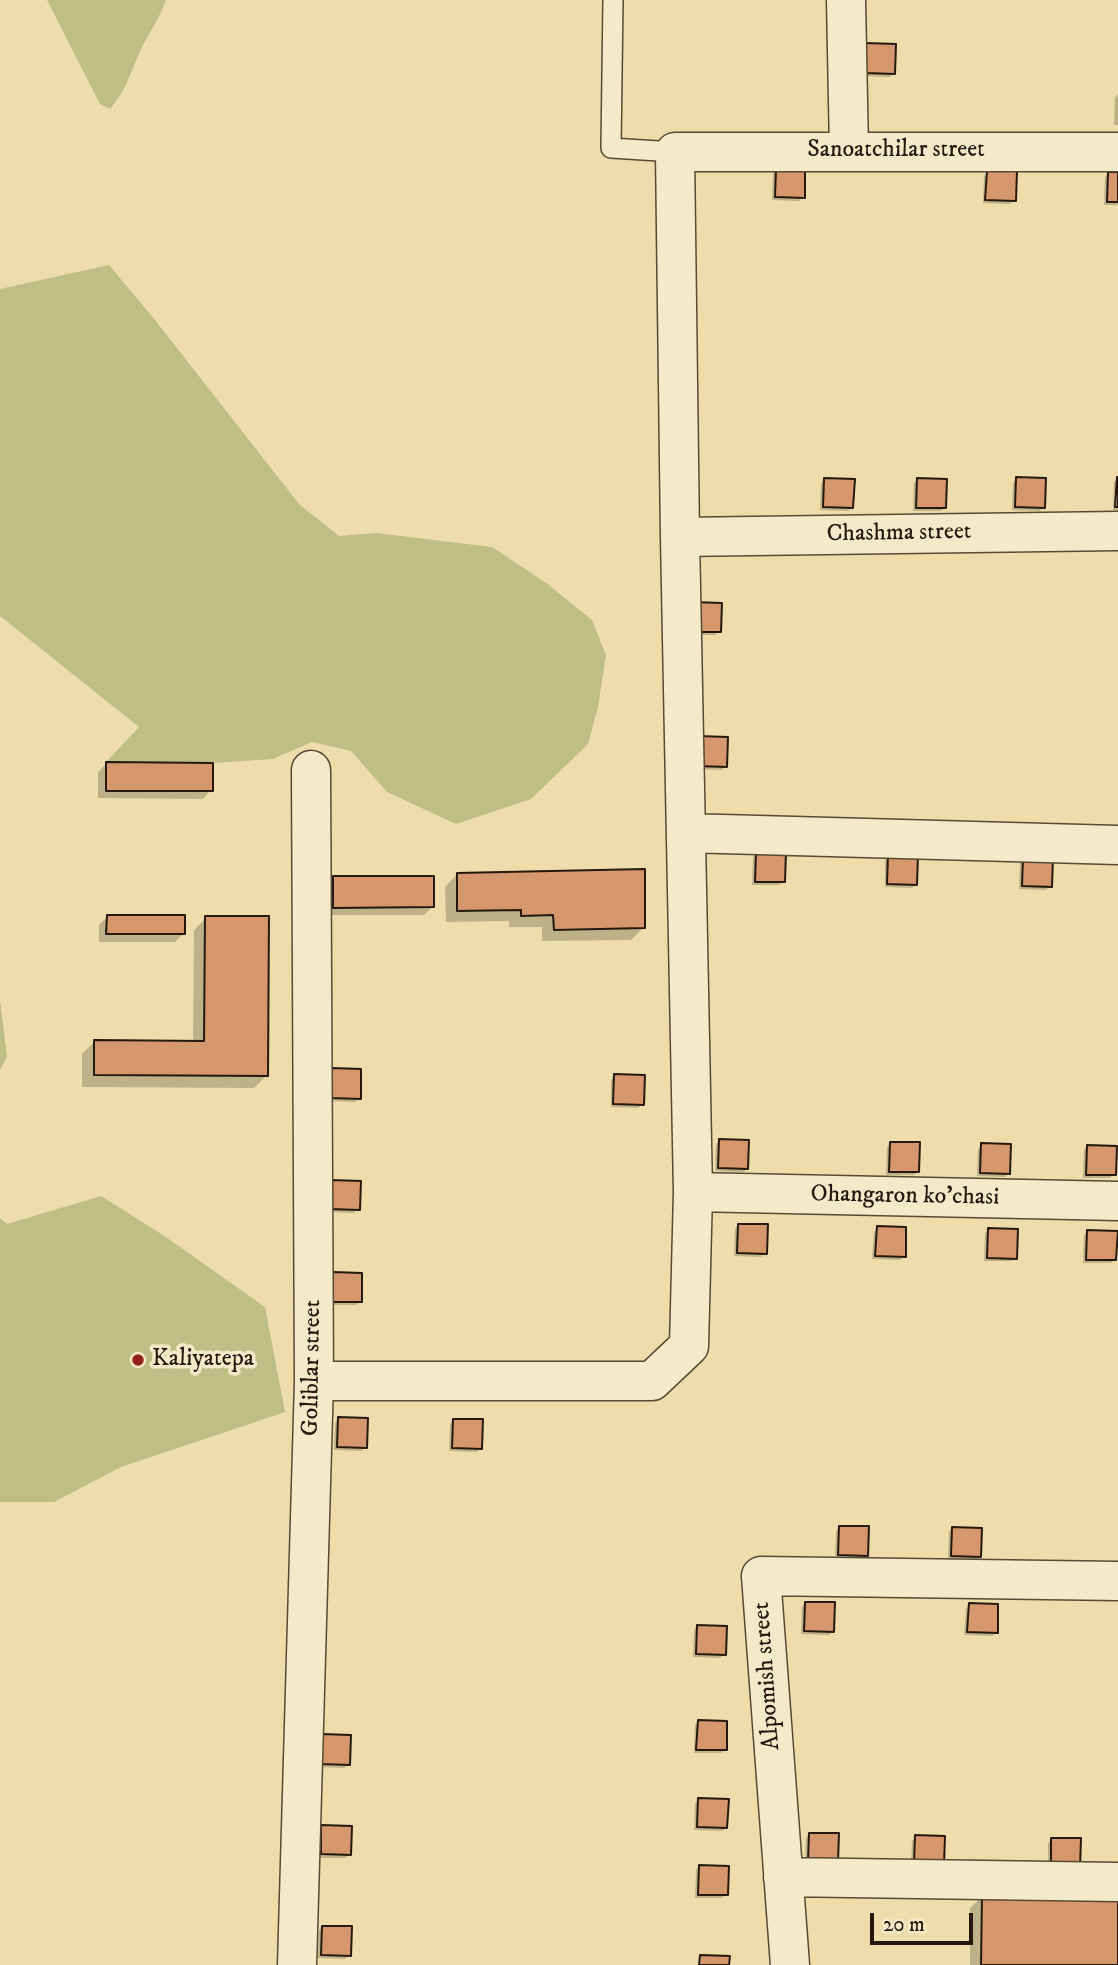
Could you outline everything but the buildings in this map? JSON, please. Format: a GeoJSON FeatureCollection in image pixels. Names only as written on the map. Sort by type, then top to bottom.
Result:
{"type":"FeatureCollection","features":[{"type":"Feature","properties":{"kind":"street"},"geometry":{"type":"LineString","coordinates":[[846,0],[849,151]]}},
{"type":"Feature","properties":{"kind":"street","name":"Sanoatchilar street"},"geometry":{"type":"LineString","coordinates":[[675,152],[1118,152]]}},
{"type":"Feature","properties":{"kind":"street"},"geometry":{"type":"LineString","coordinates":[[314,1381],[652,1381],[689,1346],[693,1192],[675,152]]}},
{"type":"Feature","properties":{"kind":"street","name":"Chashma street"},"geometry":{"type":"LineString","coordinates":[[680,537],[1118,531]]}},
{"type":"Feature","properties":{"kind":"street","name":"Goliblar street"},"geometry":{"type":"LineString","coordinates":[[298,1965],[314,1381],[311,770]]}},
{"type":"Feature","properties":{"kind":"street"},"geometry":{"type":"LineString","coordinates":[[686,833],[1118,845]]}},
{"type":"Feature","properties":{"kind":"street","name":"Ohangaron ko'chasi"},"geometry":{"type":"LineString","coordinates":[[693,1192],[1118,1201]]}},
{"type":"Feature","properties":{"kind":"street","name":"Alpomish street"},"geometry":{"type":"LineString","coordinates":[[790,1965],[761,1576],[1118,1581]]}},
{"type":"Feature","properties":{"kind":"street"},"geometry":{"type":"LineString","coordinates":[[783,1877],[1118,1882]]}},
{"type":"Feature","properties":{"kind":"lane"},"geometry":{"type":"LineString","coordinates":[[612,0],[611,148],[675,152]]}},
{"type":"Feature","properties":{"kind":"green space"},"geometry":{"type":"Polygon","coordinates":[[[47,0],[166,0],[125,86],[110,109],[100,104],[47,0]]]}},
{"type":"Feature","properties":{"kind":"green space"},"geometry":{"type":"Polygon","coordinates":[[[109,265],[299,504],[339,536],[376,533],[492,547],[545,582],[592,620],[606,655],[598,707],[588,744],[531,799],[456,824],[387,792],[351,751],[312,742],[273,759],[213,763],[106,762],[139,727],[0,616],[0,289],[109,265]]]}},
{"type":"Feature","properties":{"kind":"green space"},"geometry":{"type":"Polygon","coordinates":[[[0,1000],[7,1057],[0,1070],[0,1000]]]}},
{"type":"Feature","properties":{"kind":"green space","name":"Kaliyatepa"},"geometry":{"type":"Polygon","coordinates":[[[101,1196],[163,1235],[265,1307],[285,1412],[121,1467],[54,1502],[0,1502],[0,1218],[7,1224],[101,1196]]]}},
{"type":"Feature","properties":{"kind":"place","name":"Kaliyatepa"},"geometry":{"type":"Point","coordinates":[138,1360]}}]}
